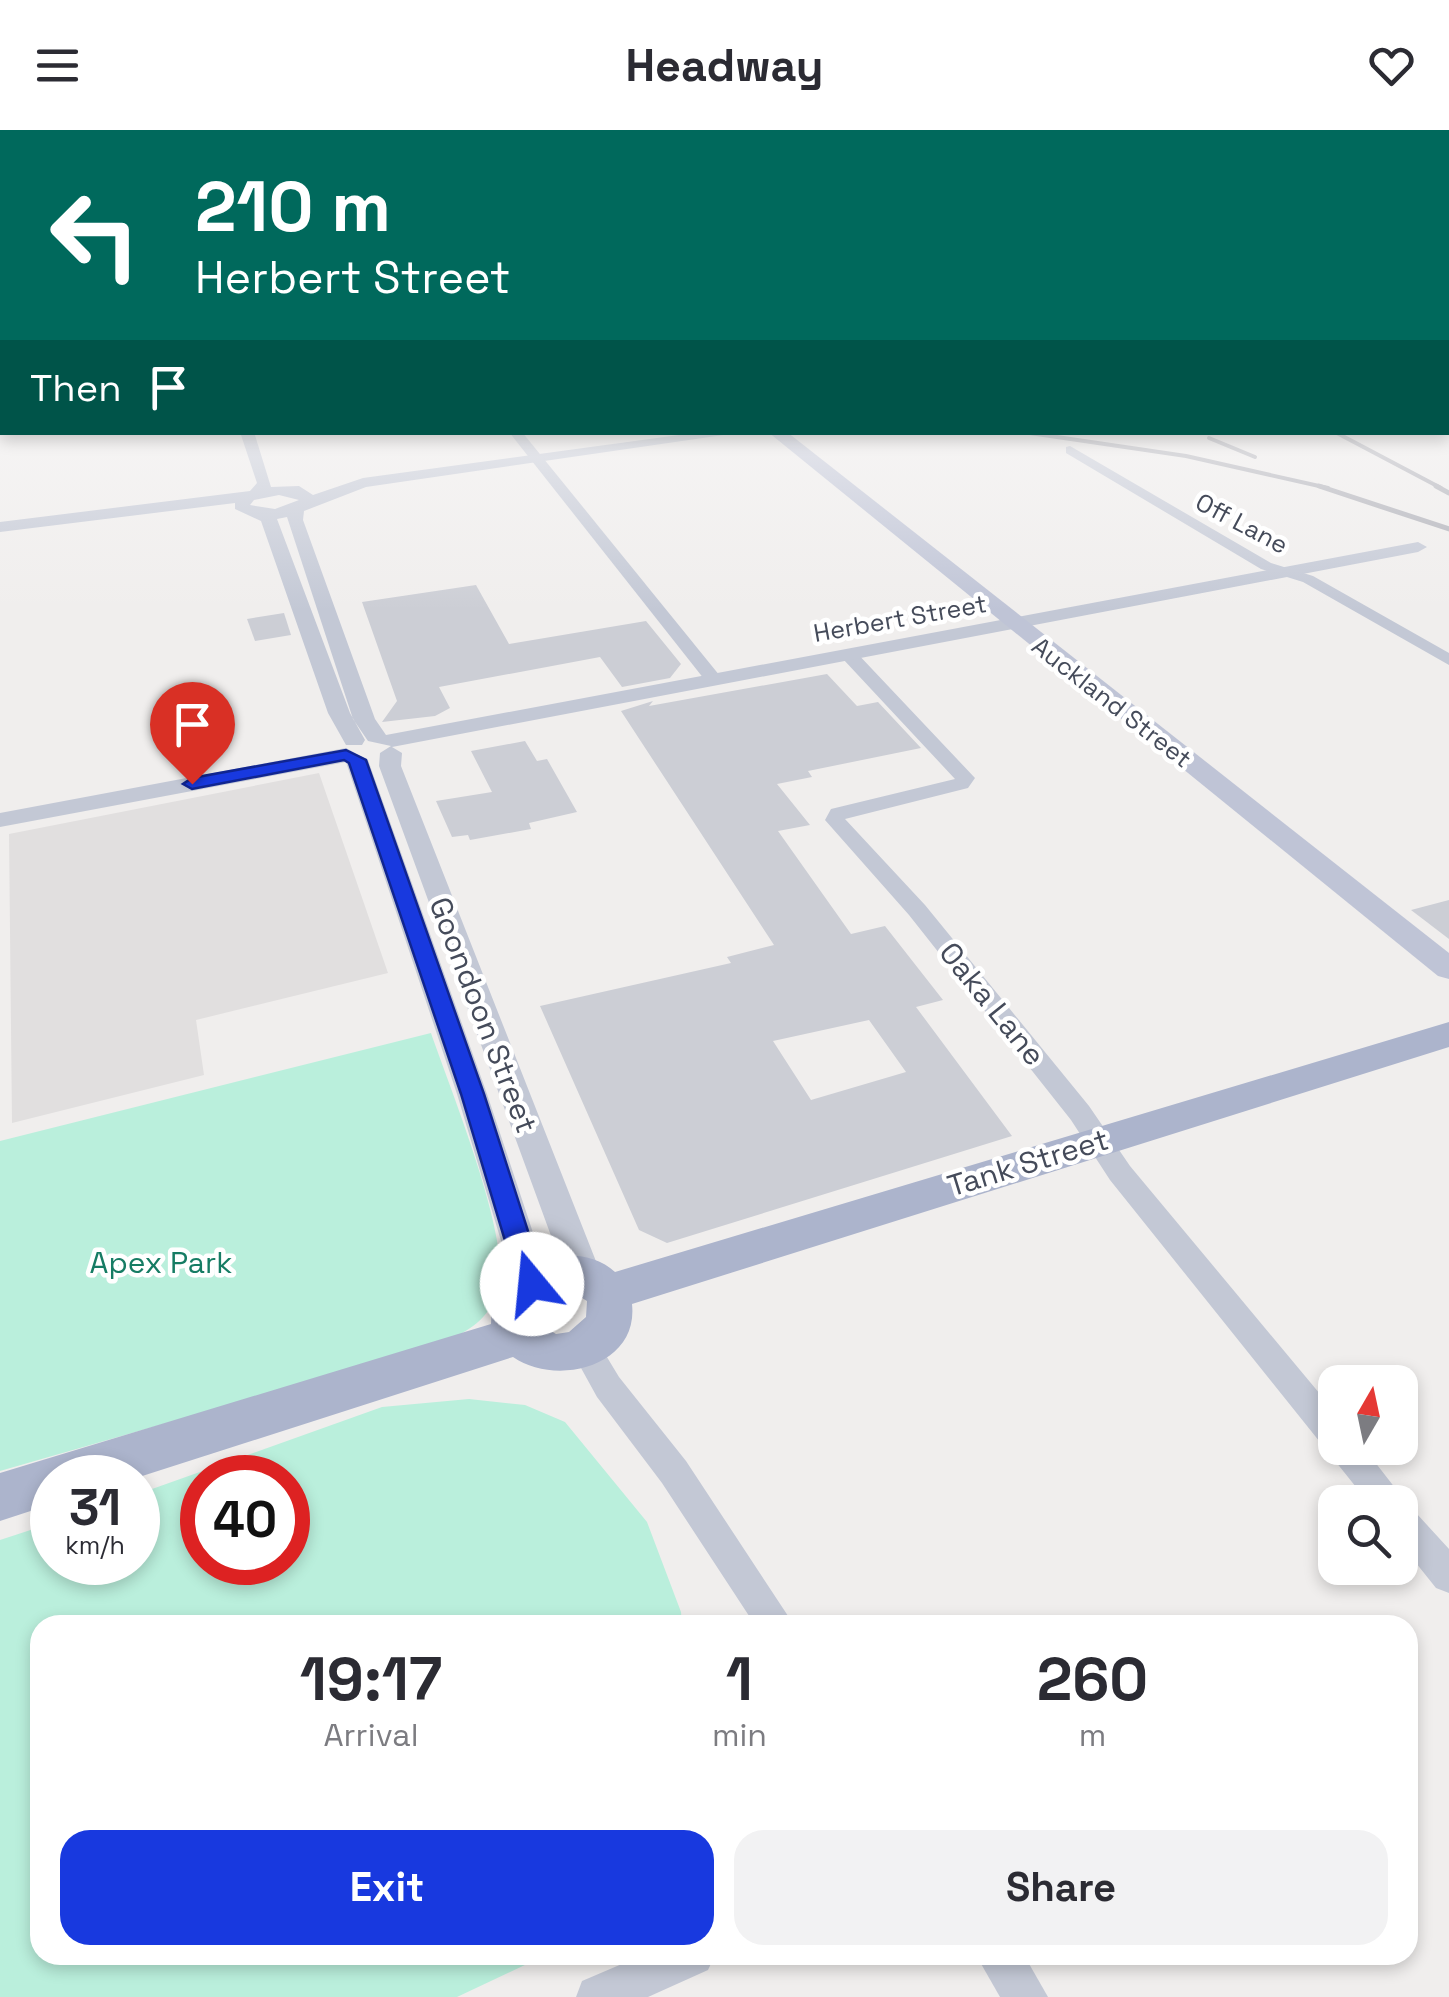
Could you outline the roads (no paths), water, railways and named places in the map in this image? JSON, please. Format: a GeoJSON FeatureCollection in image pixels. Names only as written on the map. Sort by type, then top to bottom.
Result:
{"type":"FeatureCollection","features":[{"type":"Feature","properties":{"kind":"main road","name":"Auckland Street"},"geometry":{"type":"LineString","coordinates":[[780,435],[1449,969]]}},
{"type":"Feature","properties":{"kind":"main road","name":"Tank Street"},"geometry":{"type":"LineString","coordinates":[[596,1284],[1098,1140],[1449,1034]]}},
{"type":"Feature","properties":{"kind":"main road"},"geometry":{"type":"LineString","coordinates":[[556,1273],[596,1284],[612,1317],[607,1329],[585,1348],[556,1354],[541,1351],[520,1335],[514,1314],[516,1303],[532,1284],[556,1273]]}},
{"type":"Feature","properties":{"kind":"main road"},"geometry":{"type":"LineString","coordinates":[[136,1455],[520,1335]]}},
{"type":"Feature","properties":{"kind":"main road"},"geometry":{"type":"LineString","coordinates":[[0,1497],[30,1487]]}},
{"type":"Feature","properties":{"kind":"street","name":"Goondoon Street"},"geometry":{"type":"LineString","coordinates":[[248,435],[266,484],[254,504],[269,519],[339,714],[390,766],[596,1284]]}},
{"type":"Feature","properties":{"kind":"street","name":"Goondoon Street"},"geometry":{"type":"LineString","coordinates":[[263,435],[293,498],[295,520],[364,719],[472,1094],[532,1284]]}},
{"type":"Feature","properties":{"kind":"street"},"geometry":{"type":"LineString","coordinates":[[517,435],[714,680]]}},
{"type":"Feature","properties":{"kind":"street"},"geometry":{"type":"LineString","coordinates":[[0,526],[254,504],[363,483],[714,435]]}},
{"type":"Feature","properties":{"kind":"street","name":"Off Lane"},"geometry":{"type":"LineString","coordinates":[[1070,450],[1266,566],[1308,578],[1449,660]]}},
{"type":"Feature","properties":{"kind":"street"},"geometry":{"type":"LineString","coordinates":[[0,535],[293,498]]}},
{"type":"Feature","properties":{"kind":"street","name":"Herbert Street"},"geometry":{"type":"LineString","coordinates":[[0,820],[1418,546]]}},
{"type":"Feature","properties":{"kind":"street","name":"Oaka Lane"},"geometry":{"type":"LineString","coordinates":[[849,654],[965,778],[961,784],[838,813],[835,820],[926,922],[1120,1173],[1318,1415]]}},
{"type":"Feature","properties":{"kind":"street"},"geometry":{"type":"LineString","coordinates":[[585,1348],[608,1387],[674,1472],[769,1615]]}},
{"type":"Feature","properties":{"kind":"street"},"geometry":{"type":"LineString","coordinates":[[1358,1465],[1375,1485]]}},
{"type":"Feature","properties":{"kind":"street"},"geometry":{"type":"LineString","coordinates":[[1418,1538],[1449,1576]]}},
{"type":"Feature","properties":{"kind":"street"},"geometry":{"type":"LineString","coordinates":[[598,1997],[671,1965]]}},
{"type":"Feature","properties":{"kind":"street"},"geometry":{"type":"LineString","coordinates":[[1005,1965],[1026,1997]]}},
{"type":"Feature","properties":{"kind":"railway"},"geometry":{"type":"LineString","coordinates":[[1044,435],[1186,456],[1328,488]]}},
{"type":"Feature","properties":{"kind":"railway"},"geometry":{"type":"LineString","coordinates":[[1341,435],[1441,488]]}},
{"type":"Feature","properties":{"kind":"railway"},"geometry":{"type":"LineString","coordinates":[[1209,438],[1255,457]]}},
{"type":"Feature","properties":{"kind":"railway"},"geometry":{"type":"LineString","coordinates":[[1319,486],[1449,529]]}},
{"type":"Feature","properties":{"kind":"railway"},"geometry":{"type":"LineString","coordinates":[[1436,486],[1449,493]]}},
{"type":"Feature","properties":{"kind":"park label","name":"Apex Park"},"geometry":{"type":"Point","coordinates":[161,1263]}}]}
